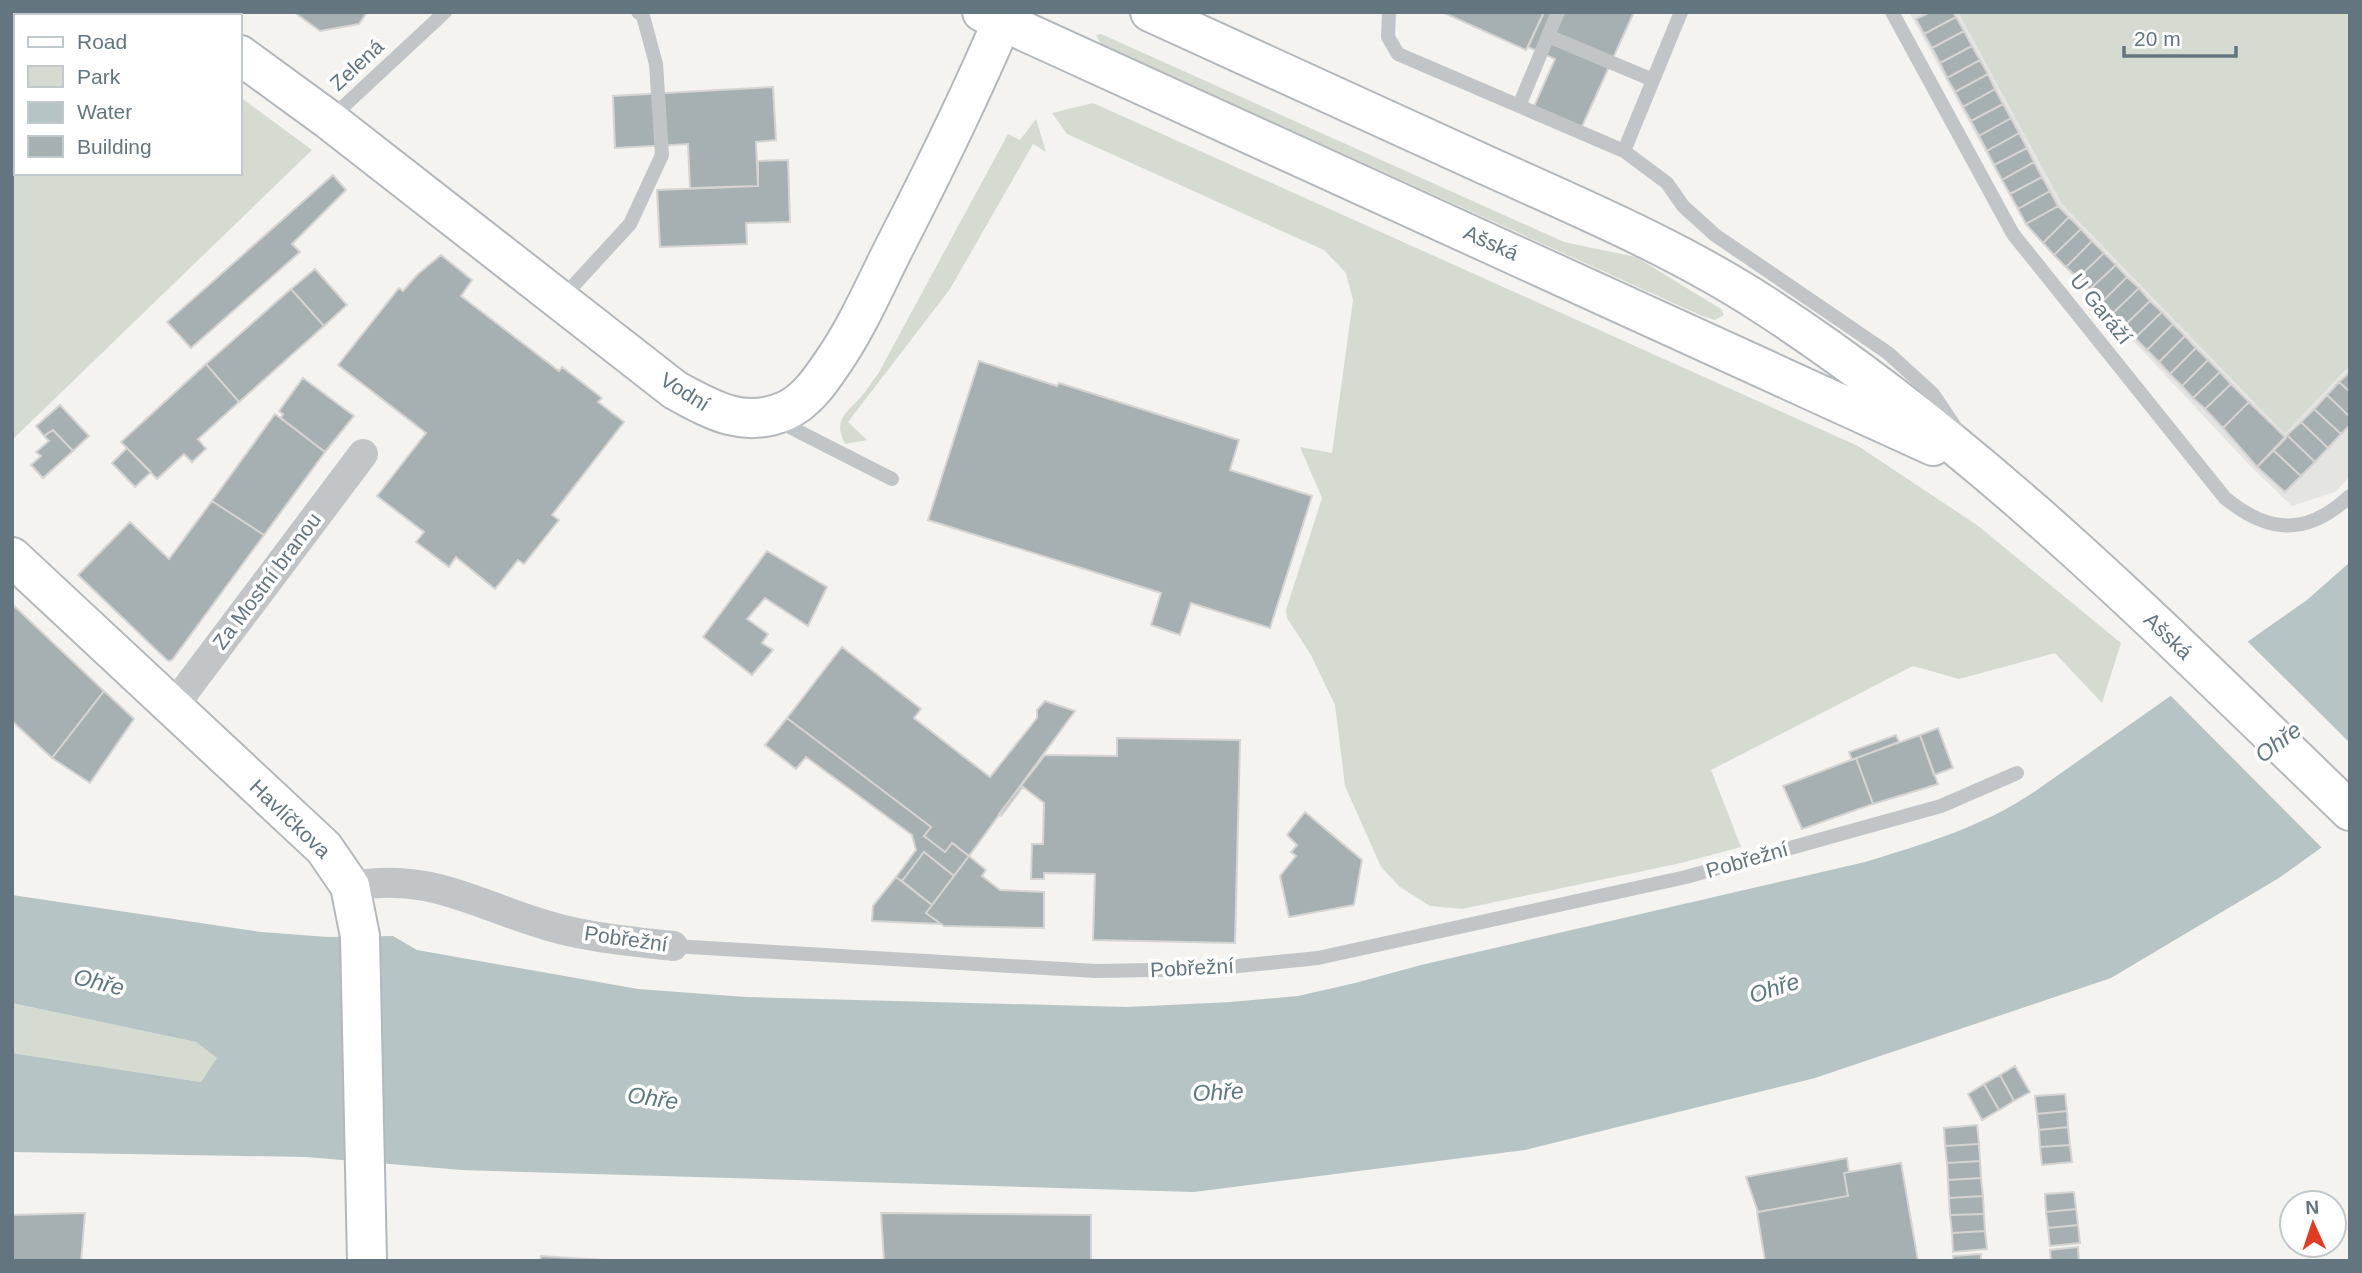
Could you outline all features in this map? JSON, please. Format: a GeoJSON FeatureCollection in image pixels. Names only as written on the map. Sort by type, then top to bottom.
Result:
{"type":"FeatureCollection","features":[{"type":"Feature","properties":{"kind":"main road","name":"Ašská"},"geometry":{"type":"LineString","coordinates":[[1150,12],[1580,207],[1713,274],[1850,363],[2024,503],[2350,811]]}},
{"type":"Feature","properties":{"kind":"main road","name":"Vodní"},"geometry":{"type":"LineString","coordinates":[[242,56],[329,120],[675,390],[722,415],[739,419],[769,416],[788,410],[804,398],[835,360],[922,193],[987,60],[997,15]]}},
{"type":"Feature","properties":{"kind":"main road","name":"Ašská"},"geometry":{"type":"LineString","coordinates":[[997,15],[1979,467]]}},
{"type":"Feature","properties":{"kind":"main road","name":"Havlíčkova"},"geometry":{"type":"LineString","coordinates":[[12,556],[324,849],[350,886],[360,936],[367,1261]]}},
{"type":"Feature","properties":{"kind":"street","name":"Za Mostní branou"},"geometry":{"type":"LineString","coordinates":[[172,708],[362,454]]}},
{"type":"Feature","properties":{"kind":"street","name":"Pobřežní"},"geometry":{"type":"LineString","coordinates":[[350,886],[389,881],[428,884],[566,930],[673,946]]}},
{"type":"Feature","properties":{"kind":"lane","name":"Zelená"},"geometry":{"type":"LineString","coordinates":[[329,120],[445,12]]}},
{"type":"Feature","properties":{"kind":"lane"},"geometry":{"type":"LineString","coordinates":[[1389,12],[1388,37],[1398,54],[1624,150],[1667,183],[1683,206],[1707,228],[1888,353],[1933,394],[1979,467]]}},
{"type":"Feature","properties":{"kind":"lane"},"geometry":{"type":"LineString","coordinates":[[1519,106],[1558,12]]}},
{"type":"Feature","properties":{"kind":"lane"},"geometry":{"type":"LineString","coordinates":[[1624,150],[1681,12]]}},
{"type":"Feature","properties":{"kind":"lane","name":"U Garáží"},"geometry":{"type":"LineString","coordinates":[[1892,12],[2014,233],[2225,498],[2256,520],[2297,525],[2322,518],[2350,496]]}},
{"type":"Feature","properties":{"kind":"lane"},"geometry":{"type":"LineString","coordinates":[[560,300],[630,224],[662,155],[656,64],[642,14]]}},
{"type":"Feature","properties":{"kind":"lane"},"geometry":{"type":"LineString","coordinates":[[1548,36],[1653,80]]}},
{"type":"Feature","properties":{"kind":"lane"},"geometry":{"type":"LineString","coordinates":[[769,416],[892,479]]}},
{"type":"Feature","properties":{"kind":"lane","name":"Pobřežní"},"geometry":{"type":"LineString","coordinates":[[673,946],[1096,971],[1209,969],[1318,958],[1686,877],[1941,806],[2017,773]]}},
{"type":"Feature","properties":{"kind":"shaded area"},"geometry":{"type":"Polygon","coordinates":[[[1909,12],[1958,12],[2062,204],[2286,433],[2350,365],[2350,476],[2335,492],[2292,506],[2253,469],[2025,225],[1909,12]]]}},
{"type":"Feature","properties":{"kind":"green space"},"geometry":{"type":"Polygon","coordinates":[[[12,12],[123,12],[126,14],[14,14],[14,175],[242,175],[242,98],[312,150],[12,440],[12,12]]]}},
{"type":"Feature","properties":{"kind":"green space"},"geometry":{"type":"Polygon","coordinates":[[[1958,12],[2350,12],[2350,365],[2285,434],[2062,204],[1958,12]]]}},
{"type":"Feature","properties":{"kind":"green space"},"geometry":{"type":"Polygon","coordinates":[[[1101,34],[1564,242],[1636,257],[1721,309],[1724,315],[1715,320],[1702,316],[1101,44],[1096,35],[1101,34]]]}},
{"type":"Feature","properties":{"kind":"green space"},"geometry":{"type":"Polygon","coordinates":[[[1093,103],[1858,446],[1977,525],[2121,643],[2102,703],[2055,653],[1959,679],[1913,666],[1711,770],[1741,847],[1681,863],[1462,909],[1430,906],[1400,887],[1381,867],[1345,786],[1335,705],[1311,655],[1287,618],[1286,610],[1322,498],[1300,447],[1332,453],[1353,300],[1346,273],[1324,250],[1067,134],[1052,113],[1093,103]]]}},
{"type":"Feature","properties":{"kind":"green space"},"geometry":{"type":"Polygon","coordinates":[[[1036,119],[1046,152],[1033,144],[950,289],[848,422],[867,440],[845,444],[840,429],[842,418],[878,374],[1008,134],[1020,140],[1036,119]]]}},
{"type":"Feature","properties":{"kind":"green space"},"geometry":{"type":"Polygon","coordinates":[[[12,1003],[196,1042],[218,1058],[201,1082],[12,1053],[12,1003]]]}},
{"type":"Feature","properties":{"kind":"water","name":"Ohře"},"geometry":{"type":"Polygon","coordinates":[[[2350,562],[2350,827],[2279,878],[2111,978],[1815,1078],[1525,1150],[1194,1192],[462,1170],[306,1157],[12,1152],[12,1053],[201,1082],[217,1058],[196,1042],[12,1003],[12,895],[261,932],[328,937],[393,936],[417,950],[638,989],[746,997],[1127,1007],[1298,996],[1865,862],[1973,825],[2034,792],[2307,600],[2350,562]]]}},
{"type":"Feature","properties":{"kind":"pier"},"geometry":{"type":"Polygon","coordinates":[[[2245,639],[2350,743],[2350,831],[2325,851],[2168,693],[2245,639]]]}},
{"type":"Feature","properties":{"kind":"building"},"geometry":{"type":"Polygon","coordinates":[[[294,12],[367,12],[359,24],[320,31],[294,12]]]}},
{"type":"Feature","properties":{"kind":"building"},"geometry":{"type":"Polygon","coordinates":[[[1442,12],[1544,12],[1526,50],[1442,12]]]}},
{"type":"Feature","properties":{"kind":"building"},"geometry":{"type":"Polygon","coordinates":[[[1544,12],[1634,12],[1579,133],[1532,111],[1555,59],[1528,47],[1544,12]]]}},
{"type":"Feature","properties":{"kind":"building"},"geometry":{"type":"Polygon","coordinates":[[[1930,12],[1953,12],[1956,17],[1924,34],[1916,19],[1930,12]]]}},
{"type":"Feature","properties":{"kind":"building"},"geometry":{"type":"Polygon","coordinates":[[[1956,17],[1964,31],[1932,48],[1924,34],[1956,17]]]}},
{"type":"Feature","properties":{"kind":"building"},"geometry":{"type":"Polygon","coordinates":[[[1964,31],[1972,46],[1940,63],[1932,48],[1964,31]]]}},
{"type":"Feature","properties":{"kind":"building"},"geometry":{"type":"Polygon","coordinates":[[[1972,46],[1980,60],[1947,78],[1940,63],[1972,46]]]}},
{"type":"Feature","properties":{"kind":"building"},"geometry":{"type":"Polygon","coordinates":[[[1980,60],[1988,74],[1955,92],[1947,78],[1980,60]]]}},
{"type":"Feature","properties":{"kind":"building"},"geometry":{"type":"Polygon","coordinates":[[[1988,74],[1995,89],[1963,107],[1955,92],[1988,74]]]}},
{"type":"Feature","properties":{"kind":"building"},"geometry":{"type":"Polygon","coordinates":[[[773,87],[776,140],[756,142],[758,186],[690,188],[688,144],[615,148],[613,96],[773,87]]]}},
{"type":"Feature","properties":{"kind":"building"},"geometry":{"type":"Polygon","coordinates":[[[1995,89],[2003,104],[1971,121],[1963,107],[1995,89]]]}},
{"type":"Feature","properties":{"kind":"building"},"geometry":{"type":"Polygon","coordinates":[[[2003,104],[2011,118],[1979,136],[1971,121],[2003,104]]]}},
{"type":"Feature","properties":{"kind":"building"},"geometry":{"type":"Polygon","coordinates":[[[2011,118],[2019,133],[1987,151],[1979,136],[2011,118]]]}},
{"type":"Feature","properties":{"kind":"building"},"geometry":{"type":"Polygon","coordinates":[[[2019,133],[2027,148],[1994,165],[1987,151],[2019,133]]]}},
{"type":"Feature","properties":{"kind":"building"},"geometry":{"type":"Polygon","coordinates":[[[2027,148],[2034,162],[2002,180],[1994,165],[2027,148]]]}},
{"type":"Feature","properties":{"kind":"building"},"geometry":{"type":"Polygon","coordinates":[[[788,160],[790,222],[746,223],[747,244],[660,247],[657,190],[758,186],[758,161],[788,160]]]}},
{"type":"Feature","properties":{"kind":"building"},"geometry":{"type":"Polygon","coordinates":[[[2034,162],[2042,177],[2010,194],[2002,180],[2034,162]]]}},
{"type":"Feature","properties":{"kind":"building"},"geometry":{"type":"Polygon","coordinates":[[[333,175],[346,190],[292,244],[300,252],[191,348],[167,322],[333,175]]]}},
{"type":"Feature","properties":{"kind":"building"},"geometry":{"type":"Polygon","coordinates":[[[2042,177],[2050,191],[2018,209],[2010,194],[2042,177]]]}},
{"type":"Feature","properties":{"kind":"building"},"geometry":{"type":"Polygon","coordinates":[[[2050,191],[2058,206],[2026,224],[2018,209],[2050,191]]]}},
{"type":"Feature","properties":{"kind":"building"},"geometry":{"type":"Polygon","coordinates":[[[2058,206],[2069,217],[2043,243],[2026,224],[2058,206]]]}},
{"type":"Feature","properties":{"kind":"building"},"geometry":{"type":"Polygon","coordinates":[[[2069,217],[2081,229],[2054,255],[2043,243],[2069,217]]]}},
{"type":"Feature","properties":{"kind":"building"},"geometry":{"type":"Polygon","coordinates":[[[2081,229],[2092,241],[2066,267],[2054,255],[2081,229]]]}},
{"type":"Feature","properties":{"kind":"building"},"geometry":{"type":"Polygon","coordinates":[[[2092,241],[2104,253],[2078,278],[2066,267],[2092,241]]]}},
{"type":"Feature","properties":{"kind":"building"},"geometry":{"type":"Polygon","coordinates":[[[2104,253],[2116,265],[2089,290],[2078,278],[2104,253]]]}},
{"type":"Feature","properties":{"kind":"building"},"geometry":{"type":"Polygon","coordinates":[[[441,255],[472,280],[461,296],[559,371],[562,367],[602,398],[598,402],[624,422],[552,515],[559,520],[524,564],[518,560],[495,589],[456,557],[449,567],[416,542],[424,532],[377,496],[426,433],[338,365],[399,288],[403,291],[441,255]]]}},
{"type":"Feature","properties":{"kind":"building"},"geometry":{"type":"Polygon","coordinates":[[[2116,265],[2127,277],[2101,303],[2089,290],[2116,265]]]}},
{"type":"Feature","properties":{"kind":"building"},"geometry":{"type":"Polygon","coordinates":[[[315,269],[347,305],[324,326],[291,289],[315,269]]]}},
{"type":"Feature","properties":{"kind":"building"},"geometry":{"type":"Polygon","coordinates":[[[2127,277],[2139,288],[2112,314],[2101,303],[2127,277]]]}},
{"type":"Feature","properties":{"kind":"building"},"geometry":{"type":"Polygon","coordinates":[[[2139,288],[2150,301],[2124,326],[2112,314],[2139,288]]]}},
{"type":"Feature","properties":{"kind":"building"},"geometry":{"type":"Polygon","coordinates":[[[291,289],[324,326],[239,402],[206,364],[291,289]]]}},
{"type":"Feature","properties":{"kind":"building"},"geometry":{"type":"Polygon","coordinates":[[[2150,301],[2162,312],[2135,338],[2124,326],[2150,301]]]}},
{"type":"Feature","properties":{"kind":"building"},"geometry":{"type":"Polygon","coordinates":[[[2162,312],[2173,324],[2147,350],[2135,338],[2162,312]]]}},
{"type":"Feature","properties":{"kind":"building"},"geometry":{"type":"Polygon","coordinates":[[[2173,324],[2185,336],[2159,362],[2147,350],[2173,324]]]}},
{"type":"Feature","properties":{"kind":"building"},"geometry":{"type":"Polygon","coordinates":[[[2185,336],[2196,348],[2170,374],[2159,362],[2185,336]]]}},
{"type":"Feature","properties":{"kind":"building"},"geometry":{"type":"Polygon","coordinates":[[[2196,348],[2208,360],[2182,386],[2170,374],[2196,348]]]}},
{"type":"Feature","properties":{"kind":"building"},"geometry":{"type":"Polygon","coordinates":[[[2208,360],[2220,372],[2193,398],[2182,386],[2208,360]]]}},
{"type":"Feature","properties":{"kind":"building"},"geometry":{"type":"Polygon","coordinates":[[[979,361],[1057,386],[1059,383],[1239,440],[1230,470],[1312,496],[1270,628],[1191,603],[1180,635],[1151,625],[1161,593],[928,520],[979,361]]]}},
{"type":"Feature","properties":{"kind":"building"},"geometry":{"type":"Polygon","coordinates":[[[206,364],[239,402],[198,439],[206,449],[192,462],[184,454],[157,479],[121,442],[206,364]]]}},
{"type":"Feature","properties":{"kind":"building"},"geometry":{"type":"Polygon","coordinates":[[[2220,372],[2231,384],[2205,409],[2193,398],[2220,372]]]}},
{"type":"Feature","properties":{"kind":"building"},"geometry":{"type":"Polygon","coordinates":[[[2350,372],[2350,392],[2339,382],[2350,372]]]}},
{"type":"Feature","properties":{"kind":"building"},"geometry":{"type":"Polygon","coordinates":[[[303,378],[354,416],[325,452],[281,418],[283,414],[279,411],[303,378]]]}},
{"type":"Feature","properties":{"kind":"building"},"geometry":{"type":"Polygon","coordinates":[[[2339,382],[2350,392],[2350,417],[2327,395],[2339,382]]]}},
{"type":"Feature","properties":{"kind":"building"},"geometry":{"type":"Polygon","coordinates":[[[2231,384],[2249,402],[2223,428],[2205,409],[2231,384]]]}},
{"type":"Feature","properties":{"kind":"building"},"geometry":{"type":"Polygon","coordinates":[[[2327,395],[2350,417],[2350,425],[2341,434],[2314,409],[2327,395]]]}},
{"type":"Feature","properties":{"kind":"building"},"geometry":{"type":"Polygon","coordinates":[[[2249,402],[2286,438],[2257,467],[2223,428],[2249,402]]]}},
{"type":"Feature","properties":{"kind":"building"},"geometry":{"type":"Polygon","coordinates":[[[60,405],[89,436],[73,451],[53,430],[44,436],[36,426],[60,405]]]}},
{"type":"Feature","properties":{"kind":"building"},"geometry":{"type":"Polygon","coordinates":[[[2314,409],[2341,434],[2328,448],[2301,422],[2314,409]]]}},
{"type":"Feature","properties":{"kind":"building"},"geometry":{"type":"Polygon","coordinates":[[[275,414],[325,452],[264,535],[212,501],[275,414]]]}},
{"type":"Feature","properties":{"kind":"building"},"geometry":{"type":"Polygon","coordinates":[[[2301,422],[2328,448],[2315,462],[2287,435],[2301,422]]]}},
{"type":"Feature","properties":{"kind":"building"},"geometry":{"type":"Polygon","coordinates":[[[53,430],[73,451],[43,478],[31,465],[41,456],[36,452],[49,441],[44,436],[53,430]]]}},
{"type":"Feature","properties":{"kind":"building"},"geometry":{"type":"Polygon","coordinates":[[[2287,435],[2315,462],[2301,476],[2273,450],[2287,435]]]}},
{"type":"Feature","properties":{"kind":"building"},"geometry":{"type":"Polygon","coordinates":[[[127,448],[151,472],[135,487],[112,463],[127,448]]]}},
{"type":"Feature","properties":{"kind":"building"},"geometry":{"type":"Polygon","coordinates":[[[2273,450],[2301,476],[2285,492],[2257,467],[2273,450]]]}},
{"type":"Feature","properties":{"kind":"building"},"geometry":{"type":"Polygon","coordinates":[[[212,501],[264,535],[172,660],[168,661],[78,575],[130,522],[169,559],[212,501]]]}},
{"type":"Feature","properties":{"kind":"building"},"geometry":{"type":"Polygon","coordinates":[[[767,551],[827,587],[808,626],[765,598],[747,619],[768,634],[762,643],[773,650],[752,675],[703,637],[767,551]]]}},
{"type":"Feature","properties":{"kind":"building"},"geometry":{"type":"Polygon","coordinates":[[[12,604],[104,691],[52,758],[12,721],[12,604]]]}},
{"type":"Feature","properties":{"kind":"building"},"geometry":{"type":"Polygon","coordinates":[[[842,647],[921,709],[914,718],[990,777],[1037,718],[1037,710],[1045,701],[1075,711],[969,856],[952,843],[945,852],[924,836],[931,827],[787,718],[842,647]]]}},
{"type":"Feature","properties":{"kind":"building"},"geometry":{"type":"Polygon","coordinates":[[[104,691],[134,719],[90,783],[52,758],[104,691]]]}},
{"type":"Feature","properties":{"kind":"building"},"geometry":{"type":"Polygon","coordinates":[[[787,718],[931,827],[924,836],[945,852],[952,843],[969,856],[954,876],[924,852],[902,881],[896,877],[916,850],[912,835],[806,757],[796,769],[765,745],[787,718]]]}},
{"type":"Feature","properties":{"kind":"building"},"geometry":{"type":"Polygon","coordinates":[[[1938,728],[1953,768],[1934,775],[1920,735],[1938,728]]]}},
{"type":"Feature","properties":{"kind":"building"},"geometry":{"type":"Polygon","coordinates":[[[1896,735],[1899,742],[1852,760],[1849,752],[1896,735]]]}},
{"type":"Feature","properties":{"kind":"building"},"geometry":{"type":"Polygon","coordinates":[[[1920,735],[1938,784],[1873,804],[1856,758],[1920,735]]]}},
{"type":"Feature","properties":{"kind":"building"},"geometry":{"type":"Polygon","coordinates":[[[1117,738],[1240,740],[1235,943],[1093,940],[1095,874],[1044,873],[1044,879],[1031,879],[1032,844],[1043,844],[1044,803],[1023,787],[1001,816],[999,814],[1045,755],[1117,756],[1117,738]]]}},
{"type":"Feature","properties":{"kind":"building"},"geometry":{"type":"Polygon","coordinates":[[[1856,758],[1873,804],[1802,829],[1783,786],[1856,758]]]}},
{"type":"Feature","properties":{"kind":"building"},"geometry":{"type":"Polygon","coordinates":[[[1305,812],[1362,860],[1354,905],[1289,917],[1280,876],[1296,856],[1291,852],[1297,845],[1287,835],[1305,812]]]}},
{"type":"Feature","properties":{"kind":"building"},"geometry":{"type":"Polygon","coordinates":[[[924,852],[954,876],[932,905],[902,881],[924,852]]]}},
{"type":"Feature","properties":{"kind":"building"},"geometry":{"type":"Polygon","coordinates":[[[969,856],[986,870],[982,876],[1000,890],[1044,892],[1044,928],[944,926],[926,913],[969,856]]]}},
{"type":"Feature","properties":{"kind":"building"},"geometry":{"type":"Polygon","coordinates":[[[896,877],[932,905],[926,913],[941,924],[872,921],[873,906],[896,877]]]}},
{"type":"Feature","properties":{"kind":"building"},"geometry":{"type":"Polygon","coordinates":[[[2015,1066],[2030,1092],[2014,1101],[2000,1075],[2015,1066]]]}},
{"type":"Feature","properties":{"kind":"building"},"geometry":{"type":"Polygon","coordinates":[[[2000,1075],[2014,1101],[1999,1110],[1984,1084],[2000,1075]]]}},
{"type":"Feature","properties":{"kind":"building"},"geometry":{"type":"Polygon","coordinates":[[[1984,1084],[1999,1110],[1982,1120],[1968,1094],[1984,1084]]]}},
{"type":"Feature","properties":{"kind":"building"},"geometry":{"type":"Polygon","coordinates":[[[2065,1094],[2067,1111],[2037,1114],[2035,1096],[2065,1094]]]}},
{"type":"Feature","properties":{"kind":"building"},"geometry":{"type":"Polygon","coordinates":[[[2067,1111],[2068,1127],[2039,1130],[2037,1114],[2067,1111]]]}},
{"type":"Feature","properties":{"kind":"building"},"geometry":{"type":"Polygon","coordinates":[[[1977,1125],[1979,1144],[1945,1146],[1944,1128],[1977,1125]]]}},
{"type":"Feature","properties":{"kind":"building"},"geometry":{"type":"Polygon","coordinates":[[[2068,1127],[2070,1145],[2040,1147],[2039,1130],[2068,1127]]]}},
{"type":"Feature","properties":{"kind":"building"},"geometry":{"type":"Polygon","coordinates":[[[1979,1144],[1980,1161],[1947,1163],[1945,1146],[1979,1144]]]}},
{"type":"Feature","properties":{"kind":"building"},"geometry":{"type":"Polygon","coordinates":[[[2070,1145],[2072,1162],[2042,1165],[2040,1147],[2070,1145]]]}},
{"type":"Feature","properties":{"kind":"building"},"geometry":{"type":"Polygon","coordinates":[[[1847,1158],[1849,1172],[1844,1173],[1848,1196],[1758,1212],[1746,1177],[1847,1158]]]}},
{"type":"Feature","properties":{"kind":"building"},"geometry":{"type":"Polygon","coordinates":[[[1980,1161],[1981,1178],[1948,1180],[1947,1163],[1980,1161]]]}},
{"type":"Feature","properties":{"kind":"building"},"geometry":{"type":"Polygon","coordinates":[[[1901,1163],[1918,1261],[1765,1261],[1757,1212],[1848,1196],[1844,1173],[1901,1163]]]}},
{"type":"Feature","properties":{"kind":"building"},"geometry":{"type":"Polygon","coordinates":[[[1981,1178],[1983,1196],[1949,1198],[1948,1180],[1981,1178]]]}},
{"type":"Feature","properties":{"kind":"building"},"geometry":{"type":"Polygon","coordinates":[[[2074,1192],[2076,1209],[2046,1212],[2045,1194],[2074,1192]]]}},
{"type":"Feature","properties":{"kind":"building"},"geometry":{"type":"Polygon","coordinates":[[[1983,1196],[1984,1214],[1950,1215],[1949,1198],[1983,1196]]]}},
{"type":"Feature","properties":{"kind":"building"},"geometry":{"type":"Polygon","coordinates":[[[2076,1209],[2078,1225],[2048,1228],[2046,1212],[2076,1209]]]}},
{"type":"Feature","properties":{"kind":"building"},"geometry":{"type":"Polygon","coordinates":[[[85,1213],[81,1261],[12,1261],[12,1215],[85,1213]]]}},
{"type":"Feature","properties":{"kind":"building"},"geometry":{"type":"Polygon","coordinates":[[[881,1213],[1091,1215],[1091,1261],[884,1261],[881,1213]]]}},
{"type":"Feature","properties":{"kind":"building"},"geometry":{"type":"Polygon","coordinates":[[[1984,1214],[1985,1231],[1952,1233],[1950,1215],[1984,1214]]]}},
{"type":"Feature","properties":{"kind":"building"},"geometry":{"type":"Polygon","coordinates":[[[2078,1225],[2080,1243],[2050,1246],[2048,1228],[2078,1225]]]}},
{"type":"Feature","properties":{"kind":"building"},"geometry":{"type":"Polygon","coordinates":[[[1985,1231],[1987,1249],[1953,1252],[1952,1233],[1985,1231]]]}},
{"type":"Feature","properties":{"kind":"building"},"geometry":{"type":"Polygon","coordinates":[[[2078,1247],[2079,1261],[2051,1261],[2050,1250],[2078,1247]]]}},
{"type":"Feature","properties":{"kind":"building"},"geometry":{"type":"Polygon","coordinates":[[[1981,1254],[1981,1261],[1953,1261],[1953,1256],[1981,1254]]]}},
{"type":"Feature","properties":{"kind":"building"},"geometry":{"type":"Polygon","coordinates":[[[541,1256],[604,1260],[540,1261],[541,1256]]]}}]}
